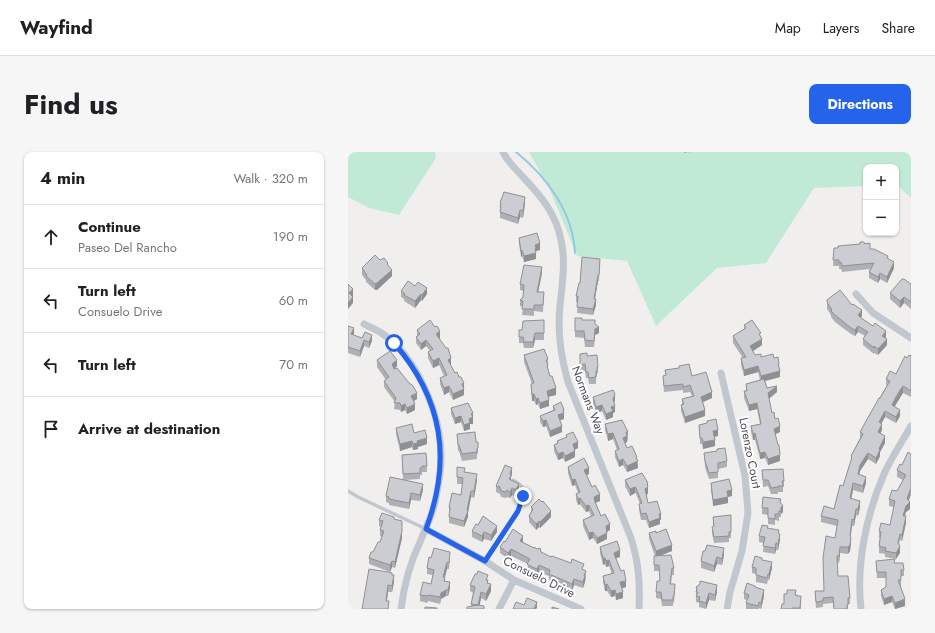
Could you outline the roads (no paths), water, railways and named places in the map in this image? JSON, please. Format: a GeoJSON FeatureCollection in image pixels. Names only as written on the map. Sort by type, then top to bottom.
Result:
{"type":"FeatureCollection","features":[{"type":"Feature","properties":{"kind":"street","name":"Normans Way"},"geometry":{"type":"LineString","coordinates":[[503,152],[508,160],[550,209],[561,239],[564,256],[559,322],[562,360],[568,382],[637,556],[639,570],[639,609]]}},
{"type":"Feature","properties":{"kind":"street"},"geometry":{"type":"LineString","coordinates":[[856,294],[873,313],[911,338]]}},
{"type":"Feature","properties":{"kind":"street"},"geometry":{"type":"LineString","coordinates":[[364,324],[380,332],[394,343],[408,359],[419,377],[428,397],[435,417],[439,436],[441,457],[435,502],[426,529],[407,574],[401,609]]}},
{"type":"Feature","properties":{"kind":"street","name":"Lorenzo Court"},"geometry":{"type":"LineString","coordinates":[[721,373],[745,476],[747,506],[746,532],[727,609]]}},
{"type":"Feature","properties":{"kind":"street"},"geometry":{"type":"LineString","coordinates":[[861,609],[860,576],[863,548],[873,503],[885,473],[911,426]]}},
{"type":"Feature","properties":{"kind":"street","name":"Consuelo Drive"},"geometry":{"type":"LineString","coordinates":[[426,529],[485,561],[514,580],[581,609]]}},
{"type":"Feature","properties":{"kind":"street"},"geometry":{"type":"LineString","coordinates":[[499,609],[514,580]]}},
{"type":"Feature","properties":{"kind":"lane"},"geometry":{"type":"LineString","coordinates":[[485,561],[518,511],[521,504],[523,490],[522,486],[513,480]]}},
{"type":"Feature","properties":{"kind":"lane"},"geometry":{"type":"LineString","coordinates":[[348,491],[426,529]]}},
{"type":"Feature","properties":{"kind":"waterway"},"geometry":{"type":"LineString","coordinates":[[516,152],[538,173],[556,196],[569,223],[575,253]]}}]}
